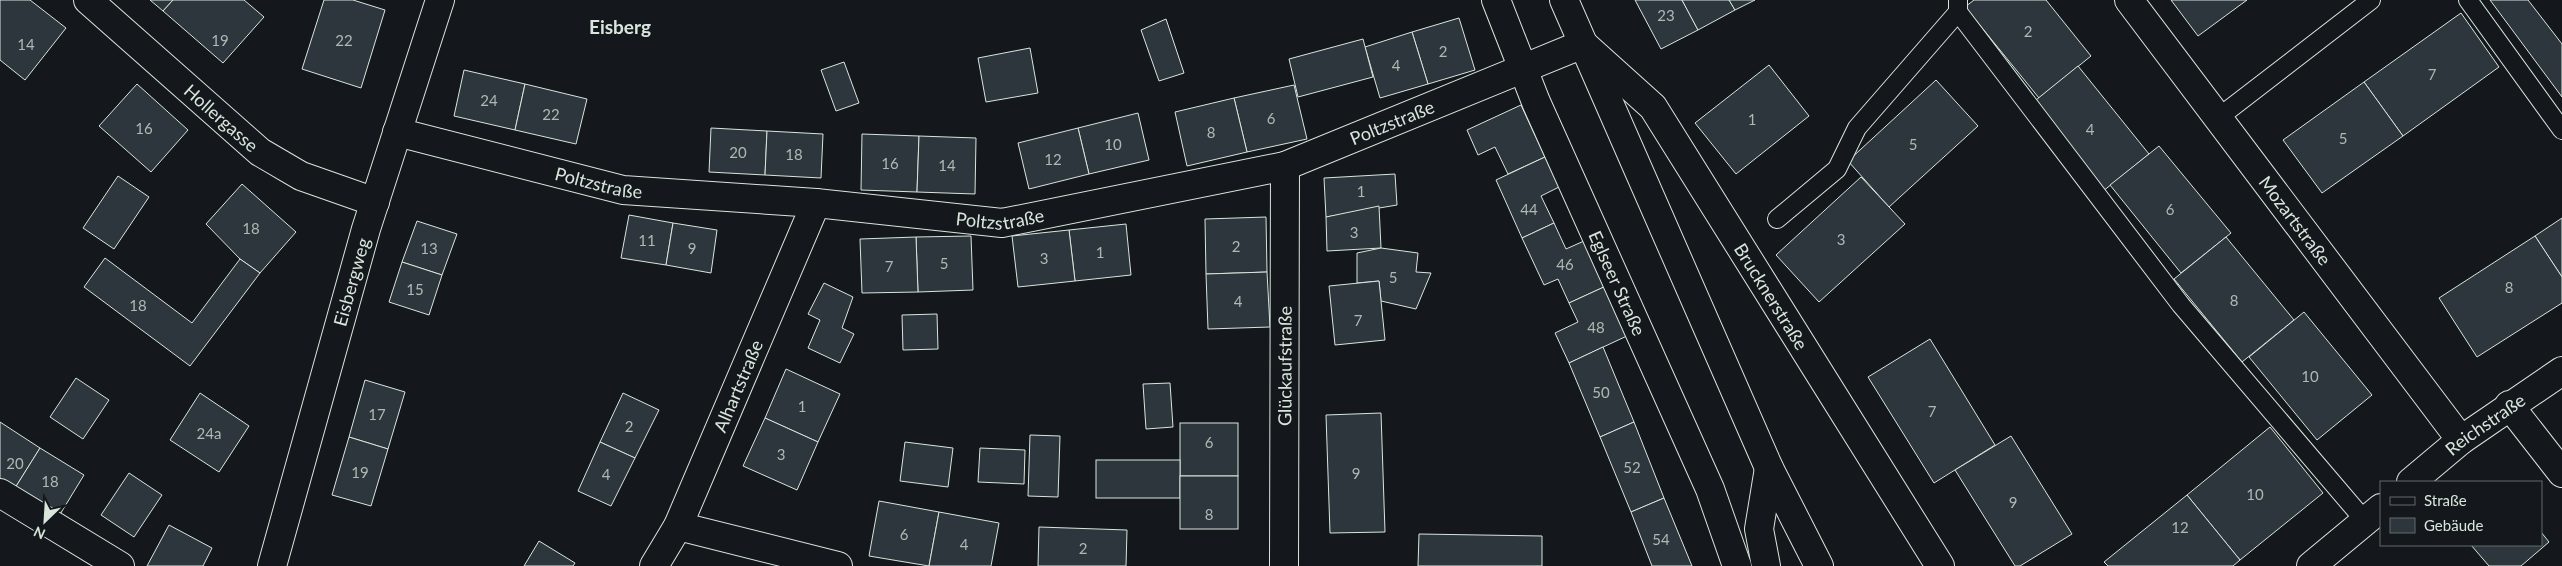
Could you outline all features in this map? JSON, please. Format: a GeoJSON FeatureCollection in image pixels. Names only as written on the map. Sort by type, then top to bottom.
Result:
{"type":"FeatureCollection","features":[{"type":"Feature","properties":{"kind":"street","name":"Hollergasse"},"geometry":{"type":"LineString","coordinates":[[88,0],[260,152],[301,176],[375,202]]}},
{"type":"Feature","properties":{"kind":"street","name":"Eisbergweg"},"geometry":{"type":"LineString","coordinates":[[272,566],[375,202],[440,0]]}},
{"type":"Feature","properties":{"kind":"street","name":"Eglseer Straße"},"geometry":{"type":"LineString","coordinates":[[1496,0],[1536,102],[1710,489],[1736,566]]}},
{"type":"Feature","properties":{"kind":"street"},"geometry":{"type":"LineString","coordinates":[[1564,0],[1770,468],[1819,566]]}},
{"type":"Feature","properties":{"kind":"street","name":"Mozartstraße"},"geometry":{"type":"LineString","coordinates":[[2129,0],[2461,440]]}},
{"type":"Feature","properties":{"kind":"street","name":"Poltzstraße"},"geometry":{"type":"LineString","coordinates":[[397,132],[623,190],[816,204],[1002,223],[1285,166],[1583,44]]}},
{"type":"Feature","properties":{"kind":"street","name":"Brucknerstraße"},"geometry":{"type":"LineString","coordinates":[[1583,44],[1653,107],[1940,566]]}},
{"type":"Feature","properties":{"kind":"street","name":"Glückaufstraße"},"geometry":{"type":"LineString","coordinates":[[1284,566],[1285,166]]}},
{"type":"Feature","properties":{"kind":"street","name":"Alhartstraße"},"geometry":{"type":"LineString","coordinates":[[654,566],[678,526],[816,204]]}},
{"type":"Feature","properties":{"kind":"street","name":"Reichstraße"},"geometry":{"type":"LineString","coordinates":[[2412,481],[2461,440],[2509,405],[2562,371]]}},
{"type":"Feature","properties":{"kind":"street"},"geometry":{"type":"LineString","coordinates":[[2509,405],[2562,473]]}},
{"type":"Feature","properties":{"kind":"street"},"geometry":{"type":"LineString","coordinates":[[1766,566],[1759,529],[1770,468]]}},
{"type":"Feature","properties":{"kind":"street"},"geometry":{"type":"LineString","coordinates":[[0,493],[120,566]]}},
{"type":"Feature","properties":{"kind":"street"},"geometry":{"type":"LineString","coordinates":[[2311,566],[2373,514]]}},
{"type":"Feature","properties":{"kind":"street"},"geometry":{"type":"LineString","coordinates":[[678,526],[838,566]]}},
{"type":"Feature","properties":{"kind":"lane"},"geometry":{"type":"LineString","coordinates":[[2218,118],[2370,0]]}},
{"type":"Feature","properties":{"kind":"lane"},"geometry":{"type":"LineString","coordinates":[[2468,0],[2562,130]]}},
{"type":"Feature","properties":{"kind":"lane"},"geometry":{"type":"LineString","coordinates":[[1777,219],[1837,169],[1857,128],[1958,6],[2181,305],[2373,514]]}},
{"type":"Feature","properties":{"kind":"building"},"geometry":{"type":"Polygon","coordinates":[[[0,0],[30,0],[66,28],[25,80],[0,60],[0,0]]]}},
{"type":"Feature","properties":{"kind":"building"},"geometry":{"type":"Polygon","coordinates":[[[150,0],[173,0],[163,11],[150,0]]]}},
{"type":"Feature","properties":{"kind":"building"},"geometry":{"type":"Polygon","coordinates":[[[173,0],[244,0],[264,17],[223,63],[163,11],[173,0]]]}},
{"type":"Feature","properties":{"kind":"building"},"geometry":{"type":"Polygon","coordinates":[[[324,0],[353,0],[385,10],[361,88],[302,69],[324,0]]]}},
{"type":"Feature","properties":{"kind":"building"},"geometry":{"type":"Polygon","coordinates":[[[1635,0],[1682,0],[1698,30],[1661,49],[1635,0]]]}},
{"type":"Feature","properties":{"kind":"building"},"geometry":{"type":"Polygon","coordinates":[[[1682,0],[1729,0],[1735,10],[1698,30],[1682,0]]]}},
{"type":"Feature","properties":{"kind":"building"},"geometry":{"type":"Polygon","coordinates":[[[1729,0],[1755,0],[1735,10],[1729,0]]]}},
{"type":"Feature","properties":{"kind":"building"},"geometry":{"type":"Polygon","coordinates":[[[1974,0],[2046,0],[2091,56],[2039,98],[1965,7],[1974,0]]]}},
{"type":"Feature","properties":{"kind":"building"},"geometry":{"type":"Polygon","coordinates":[[[2171,0],[2247,0],[2198,36],[2171,0]]]}},
{"type":"Feature","properties":{"kind":"building"},"geometry":{"type":"Polygon","coordinates":[[[2490,0],[2528,0],[2562,44],[2562,97],[2490,0]]]}},
{"type":"Feature","properties":{"kind":"building"},"geometry":{"type":"Polygon","coordinates":[[[2461,13],[2499,67],[2403,136],[2364,82],[2461,13]]]}},
{"type":"Feature","properties":{"kind":"building"},"geometry":{"type":"Polygon","coordinates":[[[1459,18],[1475,70],[1428,84],[1412,32],[1459,18]]]}},
{"type":"Feature","properties":{"kind":"building"},"geometry":{"type":"Polygon","coordinates":[[[1166,19],[1184,73],[1159,81],[1141,30],[1166,19]]]}},
{"type":"Feature","properties":{"kind":"building"},"geometry":{"type":"Polygon","coordinates":[[[1412,32],[1428,84],[1380,98],[1365,47],[1412,32]]]}},
{"type":"Feature","properties":{"kind":"building"},"geometry":{"type":"Polygon","coordinates":[[[1363,39],[1373,77],[1298,97],[1289,59],[1363,39]]]}},
{"type":"Feature","properties":{"kind":"building"},"geometry":{"type":"Polygon","coordinates":[[[1030,48],[1038,93],[986,102],[978,58],[1030,48]]]}},
{"type":"Feature","properties":{"kind":"building"},"geometry":{"type":"Polygon","coordinates":[[[844,62],[859,103],[836,111],[821,70],[844,62]]]}},
{"type":"Feature","properties":{"kind":"building"},"geometry":{"type":"Polygon","coordinates":[[[1769,65],[1809,116],[1736,174],[1695,123],[1769,65]]]}},
{"type":"Feature","properties":{"kind":"building"},"geometry":{"type":"Polygon","coordinates":[[[2078,66],[2149,154],[2102,192],[2031,104],[2078,66]]]}},
{"type":"Feature","properties":{"kind":"building"},"geometry":{"type":"Polygon","coordinates":[[[464,70],[525,84],[515,130],[454,116],[464,70]]]}},
{"type":"Feature","properties":{"kind":"building"},"geometry":{"type":"Polygon","coordinates":[[[1936,80],[1978,126],[1889,207],[1848,161],[1936,80]]]}},
{"type":"Feature","properties":{"kind":"building"},"geometry":{"type":"Polygon","coordinates":[[[2364,82],[2403,136],[2322,193],[2283,140],[2364,82]]]}},
{"type":"Feature","properties":{"kind":"building"},"geometry":{"type":"Polygon","coordinates":[[[137,84],[188,130],[151,172],[99,126],[137,84]]]}},
{"type":"Feature","properties":{"kind":"building"},"geometry":{"type":"Polygon","coordinates":[[[525,84],[587,99],[576,144],[515,130],[525,84]]]}},
{"type":"Feature","properties":{"kind":"building"},"geometry":{"type":"Polygon","coordinates":[[[1294,85],[1307,139],[1247,152],[1234,98],[1294,85]]]}},
{"type":"Feature","properties":{"kind":"building"},"geometry":{"type":"Polygon","coordinates":[[[1234,98],[1247,152],[1187,166],[1175,112],[1234,98]]]}},
{"type":"Feature","properties":{"kind":"building"},"geometry":{"type":"Polygon","coordinates":[[[1521,105],[1545,157],[1508,174],[1495,147],[1478,155],[1467,130],[1521,105]]]}},
{"type":"Feature","properties":{"kind":"building"},"geometry":{"type":"Polygon","coordinates":[[[1138,113],[1149,160],[1089,174],[1078,128],[1138,113]]]}},
{"type":"Feature","properties":{"kind":"building"},"geometry":{"type":"Polygon","coordinates":[[[711,128],[767,131],[765,175],[709,172],[711,128]]]}},
{"type":"Feature","properties":{"kind":"building"},"geometry":{"type":"Polygon","coordinates":[[[1078,128],[1089,174],[1029,189],[1018,143],[1078,128]]]}},
{"type":"Feature","properties":{"kind":"building"},"geometry":{"type":"Polygon","coordinates":[[[767,131],[823,134],[821,178],[765,175],[767,131]]]}},
{"type":"Feature","properties":{"kind":"building"},"geometry":{"type":"Polygon","coordinates":[[[862,134],[919,136],[917,192],[861,190],[862,134]]]}},
{"type":"Feature","properties":{"kind":"building"},"geometry":{"type":"Polygon","coordinates":[[[919,136],[976,138],[975,194],[917,192],[919,136]]]}},
{"type":"Feature","properties":{"kind":"building"},"geometry":{"type":"Polygon","coordinates":[[[2159,146],[2231,233],[2181,273],[2110,185],[2159,146]]]}},
{"type":"Feature","properties":{"kind":"building"},"geometry":{"type":"Polygon","coordinates":[[[1545,157],[1559,187],[1541,196],[1554,223],[1522,238],[1496,180],[1545,157]]]}},
{"type":"Feature","properties":{"kind":"building"},"geometry":{"type":"Polygon","coordinates":[[[1395,174],[1397,205],[1326,217],[1324,178],[1395,174]]]}},
{"type":"Feature","properties":{"kind":"building"},"geometry":{"type":"Polygon","coordinates":[[[118,176],[149,197],[114,249],[83,228],[118,176]]]}},
{"type":"Feature","properties":{"kind":"building"},"geometry":{"type":"Polygon","coordinates":[[[1861,177],[1905,224],[1819,302],[1776,255],[1861,177]]]}},
{"type":"Feature","properties":{"kind":"building"},"geometry":{"type":"Polygon","coordinates":[[[242,184],[296,232],[260,273],[240,259],[206,224],[242,184]]]}},
{"type":"Feature","properties":{"kind":"building"},"geometry":{"type":"Polygon","coordinates":[[[1379,206],[1381,248],[1327,251],[1326,217],[1379,206]]]}},
{"type":"Feature","properties":{"kind":"building"},"geometry":{"type":"Polygon","coordinates":[[[629,215],[673,223],[666,265],[621,258],[629,215]]]}},
{"type":"Feature","properties":{"kind":"building"},"geometry":{"type":"Polygon","coordinates":[[[1266,217],[1267,272],[1206,274],[1205,219],[1266,217]]]}},
{"type":"Feature","properties":{"kind":"building"},"geometry":{"type":"Polygon","coordinates":[[[2562,218],[2562,277],[2535,236],[2562,218]]]}},
{"type":"Feature","properties":{"kind":"building"},"geometry":{"type":"Polygon","coordinates":[[[417,221],[457,234],[442,275],[402,262],[417,221]]]}},
{"type":"Feature","properties":{"kind":"building"},"geometry":{"type":"Polygon","coordinates":[[[673,223],[717,230],[711,273],[666,265],[673,223]]]}},
{"type":"Feature","properties":{"kind":"building"},"geometry":{"type":"Polygon","coordinates":[[[1554,223],[1566,249],[1584,241],[1606,286],[1569,303],[1558,279],[1544,285],[1522,238],[1554,223]]]}},
{"type":"Feature","properties":{"kind":"building"},"geometry":{"type":"Polygon","coordinates":[[[1126,224],[1131,275],[1075,281],[1069,230],[1126,224]]]}},
{"type":"Feature","properties":{"kind":"building"},"geometry":{"type":"Polygon","coordinates":[[[1069,230],[1075,281],[1018,287],[1012,236],[1069,230]]]}},
{"type":"Feature","properties":{"kind":"building"},"geometry":{"type":"Polygon","coordinates":[[[971,236],[973,290],[918,292],[916,237],[971,236]]]}},
{"type":"Feature","properties":{"kind":"building"},"geometry":{"type":"Polygon","coordinates":[[[2535,236],[2562,277],[2562,303],[2477,357],[2439,298],[2535,236]]]}},
{"type":"Feature","properties":{"kind":"building"},"geometry":{"type":"Polygon","coordinates":[[[916,237],[918,292],[862,293],[860,239],[916,237]]]}},
{"type":"Feature","properties":{"kind":"building"},"geometry":{"type":"Polygon","coordinates":[[[2226,237],[2294,320],[2242,362],[2174,279],[2226,237]]]}},
{"type":"Feature","properties":{"kind":"building"},"geometry":{"type":"Polygon","coordinates":[[[1381,248],[1418,253],[1416,272],[1431,273],[1416,309],[1381,301],[1379,281],[1357,283],[1357,253],[1381,248]]]}},
{"type":"Feature","properties":{"kind":"building"},"geometry":{"type":"Polygon","coordinates":[[[105,258],[192,323],[240,259],[260,273],[190,366],[84,287],[105,258]]]}},
{"type":"Feature","properties":{"kind":"building"},"geometry":{"type":"Polygon","coordinates":[[[402,262],[442,275],[429,315],[389,302],[402,262]]]}},
{"type":"Feature","properties":{"kind":"building"},"geometry":{"type":"Polygon","coordinates":[[[1267,272],[1270,327],[1208,329],[1206,274],[1267,272]]]}},
{"type":"Feature","properties":{"kind":"building"},"geometry":{"type":"Polygon","coordinates":[[[1379,281],[1385,340],[1335,345],[1329,286],[1379,281]]]}},
{"type":"Feature","properties":{"kind":"building"},"geometry":{"type":"Polygon","coordinates":[[[824,283],[853,297],[842,328],[854,334],[840,363],[808,348],[820,320],[808,314],[824,283]]]}},
{"type":"Feature","properties":{"kind":"building"},"geometry":{"type":"Polygon","coordinates":[[[1606,286],[1629,335],[1569,363],[1555,333],[1578,322],[1569,303],[1606,286]]]}},
{"type":"Feature","properties":{"kind":"building"},"geometry":{"type":"Polygon","coordinates":[[[2304,312],[2372,395],[2317,440],[2249,357],[2304,312]]]}},
{"type":"Feature","properties":{"kind":"building"},"geometry":{"type":"Polygon","coordinates":[[[937,314],[938,349],[903,350],[902,315],[937,314]]]}},
{"type":"Feature","properties":{"kind":"building"},"geometry":{"type":"Polygon","coordinates":[[[1930,339],[1995,445],[1934,483],[1868,377],[1930,339]]]}},
{"type":"Feature","properties":{"kind":"building"},"geometry":{"type":"Polygon","coordinates":[[[1603,347],[1634,422],[1600,437],[1569,363],[1603,347]]]}},
{"type":"Feature","properties":{"kind":"building"},"geometry":{"type":"Polygon","coordinates":[[[786,369],[840,394],[818,442],[765,418],[786,369]]]}},
{"type":"Feature","properties":{"kind":"building"},"geometry":{"type":"Polygon","coordinates":[[[76,378],[109,400],[83,439],[50,417],[76,378]]]}},
{"type":"Feature","properties":{"kind":"building"},"geometry":{"type":"Polygon","coordinates":[[[365,380],[405,392],[388,449],[349,437],[365,380]]]}},
{"type":"Feature","properties":{"kind":"building"},"geometry":{"type":"Polygon","coordinates":[[[1170,383],[1173,427],[1146,429],[1143,384],[1170,383]]]}},
{"type":"Feature","properties":{"kind":"building"},"geometry":{"type":"Polygon","coordinates":[[[200,393],[249,426],[219,472],[170,440],[200,393]]]}},
{"type":"Feature","properties":{"kind":"building"},"geometry":{"type":"Polygon","coordinates":[[[623,393],[659,410],[635,458],[600,442],[623,393]]]}},
{"type":"Feature","properties":{"kind":"building"},"geometry":{"type":"Polygon","coordinates":[[[1381,413],[1385,532],[1330,533],[1326,415],[1381,413]]]}},
{"type":"Feature","properties":{"kind":"building"},"geometry":{"type":"Polygon","coordinates":[[[765,418],[818,442],[797,490],[743,466],[765,418]]]}},
{"type":"Feature","properties":{"kind":"building"},"geometry":{"type":"Polygon","coordinates":[[[0,422],[40,448],[15,488],[0,479],[0,422]]]}},
{"type":"Feature","properties":{"kind":"building"},"geometry":{"type":"Polygon","coordinates":[[[1634,422],[1664,498],[1631,512],[1600,437],[1634,422]]]}},
{"type":"Feature","properties":{"kind":"building"},"geometry":{"type":"Polygon","coordinates":[[[1180,423],[1238,423],[1238,476],[1180,476],[1180,423]]]}},
{"type":"Feature","properties":{"kind":"building"},"geometry":{"type":"Polygon","coordinates":[[[2270,427],[2323,493],[2240,560],[2187,495],[2270,427]]]}},
{"type":"Feature","properties":{"kind":"building"},"geometry":{"type":"Polygon","coordinates":[[[1030,435],[1060,436],[1058,497],[1028,496],[1030,435]]]}},
{"type":"Feature","properties":{"kind":"building"},"geometry":{"type":"Polygon","coordinates":[[[2011,436],[2072,534],[2020,566],[2015,566],[1955,470],[2011,436]]]}},
{"type":"Feature","properties":{"kind":"building"},"geometry":{"type":"Polygon","coordinates":[[[349,437],[388,449],[371,506],[332,495],[349,437]]]}},
{"type":"Feature","properties":{"kind":"building"},"geometry":{"type":"Polygon","coordinates":[[[600,442],[635,458],[611,506],[578,491],[600,442]]]}},
{"type":"Feature","properties":{"kind":"building"},"geometry":{"type":"Polygon","coordinates":[[[905,442],[953,448],[948,487],[900,481],[905,442]]]}},
{"type":"Feature","properties":{"kind":"building"},"geometry":{"type":"Polygon","coordinates":[[[40,448],[84,475],[59,516],[15,488],[40,448]]]}},
{"type":"Feature","properties":{"kind":"building"},"geometry":{"type":"Polygon","coordinates":[[[980,448],[1025,450],[1024,484],[978,482],[980,448]]]}},
{"type":"Feature","properties":{"kind":"building"},"geometry":{"type":"Polygon","coordinates":[[[1096,460],[1180,460],[1180,498],[1096,498],[1096,460]]]}},
{"type":"Feature","properties":{"kind":"building"},"geometry":{"type":"Polygon","coordinates":[[[129,473],[162,495],[134,537],[101,515],[129,473]]]}},
{"type":"Feature","properties":{"kind":"building"},"geometry":{"type":"Polygon","coordinates":[[[1180,476],[1238,476],[1238,529],[1180,529],[1180,476]]]}},
{"type":"Feature","properties":{"kind":"building"},"geometry":{"type":"Polygon","coordinates":[[[2187,495],[2240,560],[2233,566],[2108,566],[2104,562],[2187,495]]]}},
{"type":"Feature","properties":{"kind":"building"},"geometry":{"type":"Polygon","coordinates":[[[1664,498],[1692,566],[1652,566],[1631,512],[1664,498]]]}},
{"type":"Feature","properties":{"kind":"building"},"geometry":{"type":"Polygon","coordinates":[[[879,501],[939,512],[929,566],[869,556],[879,501]]]}},
{"type":"Feature","properties":{"kind":"building"},"geometry":{"type":"Polygon","coordinates":[[[939,512],[999,523],[991,566],[929,566],[939,512]]]}},
{"type":"Feature","properties":{"kind":"building"},"geometry":{"type":"Polygon","coordinates":[[[169,525],[212,548],[203,566],[147,566],[169,525]]]}},
{"type":"Feature","properties":{"kind":"building"},"geometry":{"type":"Polygon","coordinates":[[[1039,527],[1127,530],[1126,566],[1038,566],[1039,527]]]}},
{"type":"Feature","properties":{"kind":"building"},"geometry":{"type":"Polygon","coordinates":[[[2542,533],[2549,542],[2521,566],[2489,566],[2472,546],[2542,546],[2542,533]]]}},
{"type":"Feature","properties":{"kind":"building"},"geometry":{"type":"Polygon","coordinates":[[[1419,534],[1542,536],[1542,566],[1418,566],[1419,534]]]}},
{"type":"Feature","properties":{"kind":"building"},"geometry":{"type":"Polygon","coordinates":[[[539,541],[575,563],[573,566],[524,566],[539,541]]]}},
{"type":"Feature","properties":{"kind":"district","name":"Eisberg"},"geometry":{"type":"Point","coordinates":[620,26]}}]}
